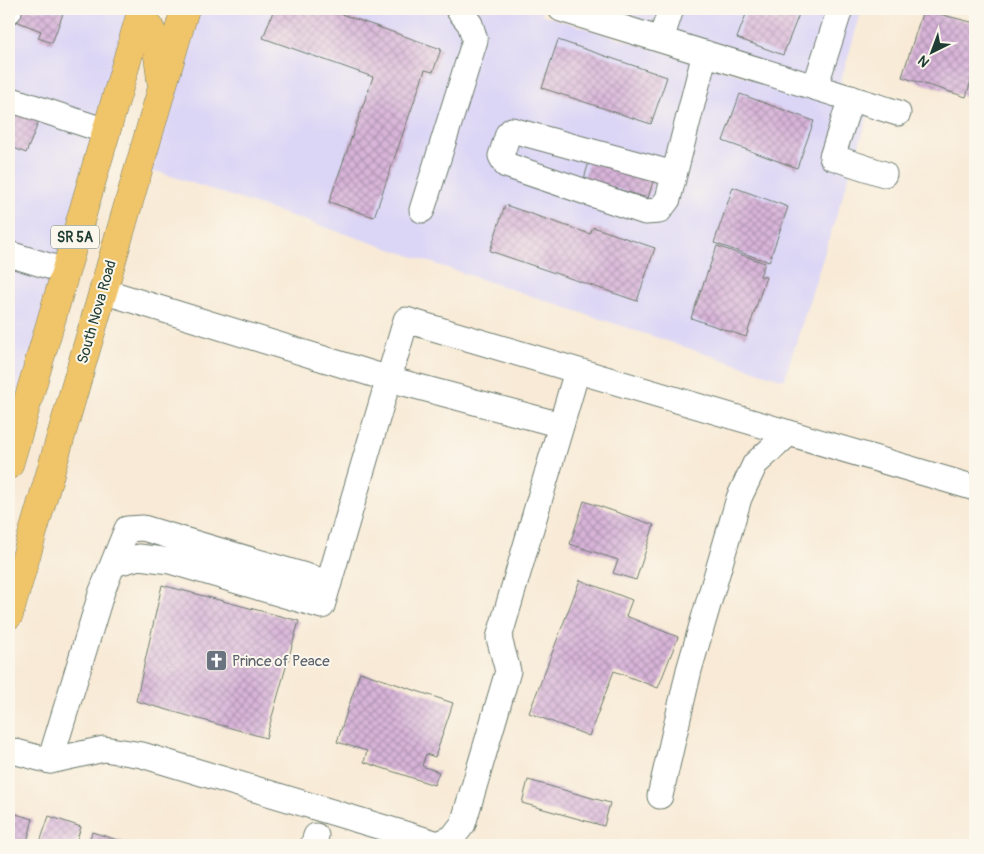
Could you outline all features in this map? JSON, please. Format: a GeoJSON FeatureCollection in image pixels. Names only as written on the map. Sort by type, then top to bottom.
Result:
{"type":"FeatureCollection","features":[{"type":"Feature","properties":{"kind":"main road","name":"South Nova Road"},"geometry":{"type":"LineString","coordinates":[[9,615],[186,9]]}},
{"type":"Feature","properties":{"kind":"main road"},"geometry":{"type":"LineString","coordinates":[[137,10],[150,24],[156,40],[162,88]]}},
{"type":"Feature","properties":{"kind":"main road","name":"SR 5A"},"geometry":{"type":"LineString","coordinates":[[9,465],[106,131],[137,10]]}},
{"type":"Feature","properties":{"kind":"street"},"geometry":{"type":"LineString","coordinates":[[422,210],[475,40],[470,24],[458,9]]}},
{"type":"Feature","properties":{"kind":"street"},"geometry":{"type":"LineString","coordinates":[[561,9],[898,114]]}},
{"type":"Feature","properties":{"kind":"street"},"geometry":{"type":"LineString","coordinates":[[661,39],[671,9]]}},
{"type":"Feature","properties":{"kind":"street"},"geometry":{"type":"LineString","coordinates":[[816,87],[840,9]]}},
{"type":"Feature","properties":{"kind":"street"},"geometry":{"type":"LineString","coordinates":[[674,174],[512,130],[508,134],[501,156],[506,165],[645,212],[659,211],[668,199],[706,53]]}},
{"type":"Feature","properties":{"kind":"street"},"geometry":{"type":"LineString","coordinates":[[851,98],[832,157],[884,174]]}},
{"type":"Feature","properties":{"kind":"street"},"geometry":{"type":"LineString","coordinates":[[9,99],[106,131]]}},
{"type":"Feature","properties":{"kind":"street"},"geometry":{"type":"LineString","coordinates":[[9,254],[65,271]]}},
{"type":"Feature","properties":{"kind":"street"},"geometry":{"type":"LineString","coordinates":[[103,291],[389,379],[562,425]]}},
{"type":"Feature","properties":{"kind":"street"},"geometry":{"type":"LineString","coordinates":[[50,761],[102,591],[127,529],[143,528],[325,595],[406,320],[975,488]]}},
{"type":"Feature","properties":{"kind":"street"},"geometry":{"type":"LineString","coordinates":[[9,750],[50,761],[104,749],[142,755],[438,844],[452,838],[463,824],[508,670],[499,638],[577,371]]}},
{"type":"Feature","properties":{"kind":"street"},"geometry":{"type":"LineString","coordinates":[[660,796],[689,670],[739,498],[756,464],[789,433]]}},
{"type":"Feature","properties":{"kind":"shaded area"},"geometry":{"type":"Polygon","coordinates":[[[9,9],[130,9],[126,13],[129,16],[9,430],[9,9]]]}},
{"type":"Feature","properties":{"kind":"shaded area"},"geometry":{"type":"Polygon","coordinates":[[[196,9],[540,9],[543,15],[821,100],[597,9],[862,9],[839,88],[872,104],[784,380],[159,172],[153,172],[148,176],[196,9]]]}},
{"type":"Feature","properties":{"kind":"building"},"geometry":{"type":"Polygon","coordinates":[[[20,9],[64,11],[52,43],[38,38],[41,31],[16,21],[20,9]]]}},
{"type":"Feature","properties":{"kind":"building"},"geometry":{"type":"Polygon","coordinates":[[[274,9],[327,9],[441,49],[433,72],[425,70],[374,217],[329,202],[373,77],[263,38],[274,9]]]}},
{"type":"Feature","properties":{"kind":"building"},"geometry":{"type":"Polygon","coordinates":[[[748,9],[801,9],[783,55],[737,38],[748,9]]]}},
{"type":"Feature","properties":{"kind":"building"},"geometry":{"type":"Polygon","coordinates":[[[923,10],[975,23],[975,68],[966,97],[902,77],[923,10]]]}},
{"type":"Feature","properties":{"kind":"building"},"geometry":{"type":"Polygon","coordinates":[[[558,40],[667,77],[651,124],[542,88],[558,40]]]}},
{"type":"Feature","properties":{"kind":"building"},"geometry":{"type":"Polygon","coordinates":[[[740,94],[814,121],[797,168],[723,141],[740,94]]]}},
{"type":"Feature","properties":{"kind":"building"},"geometry":{"type":"Polygon","coordinates":[[[9,109],[39,121],[26,153],[9,146],[9,109]]]}},
{"type":"Feature","properties":{"kind":"building"},"geometry":{"type":"Polygon","coordinates":[[[590,158],[654,178],[648,198],[584,179],[590,158]]]}},
{"type":"Feature","properties":{"kind":"building"},"geometry":{"type":"Polygon","coordinates":[[[733,187],[788,207],[769,262],[714,243],[733,187]]]}},
{"type":"Feature","properties":{"kind":"building"},"geometry":{"type":"Polygon","coordinates":[[[505,205],[590,234],[593,227],[655,248],[637,301],[490,251],[505,205]]]}},
{"type":"Feature","properties":{"kind":"building"},"geometry":{"type":"Polygon","coordinates":[[[717,246],[765,263],[760,276],[766,277],[746,337],[691,318],[717,246]]]}},
{"type":"Feature","properties":{"kind":"building"},"geometry":{"type":"Polygon","coordinates":[[[584,501],[654,525],[636,580],[613,573],[618,560],[570,544],[584,501]]]}},
{"type":"Feature","properties":{"kind":"building"},"geometry":{"type":"Polygon","coordinates":[[[580,580],[632,600],[626,616],[678,637],[658,688],[614,671],[589,736],[529,713],[580,580]]]}},
{"type":"Feature","properties":{"kind":"building","name":"Prince of Peace"},"geometry":{"type":"Polygon","coordinates":[[[162,585],[299,621],[266,738],[136,701],[162,585]]]}},
{"type":"Feature","properties":{"kind":"building"},"geometry":{"type":"Polygon","coordinates":[[[360,672],[453,703],[435,757],[426,754],[422,766],[439,772],[434,785],[364,762],[367,751],[337,742],[360,672]]]}},
{"type":"Feature","properties":{"kind":"building"},"geometry":{"type":"Polygon","coordinates":[[[528,780],[610,803],[604,826],[522,803],[528,780]]]}},
{"type":"Feature","properties":{"kind":"building"},"geometry":{"type":"Polygon","coordinates":[[[9,812],[33,819],[26,845],[9,845],[9,812]]]}},
{"type":"Feature","properties":{"kind":"building"},"geometry":{"type":"Polygon","coordinates":[[[49,816],[81,827],[75,845],[39,845],[49,816]]]}},
{"type":"Feature","properties":{"kind":"building"},"geometry":{"type":"Polygon","coordinates":[[[92,832],[124,842],[123,845],[88,845],[92,832]]]}},
{"type":"Feature","properties":{"kind":"place","name":"Prince of Peace"},"geometry":{"type":"Point","coordinates":[216,661]}}]}
